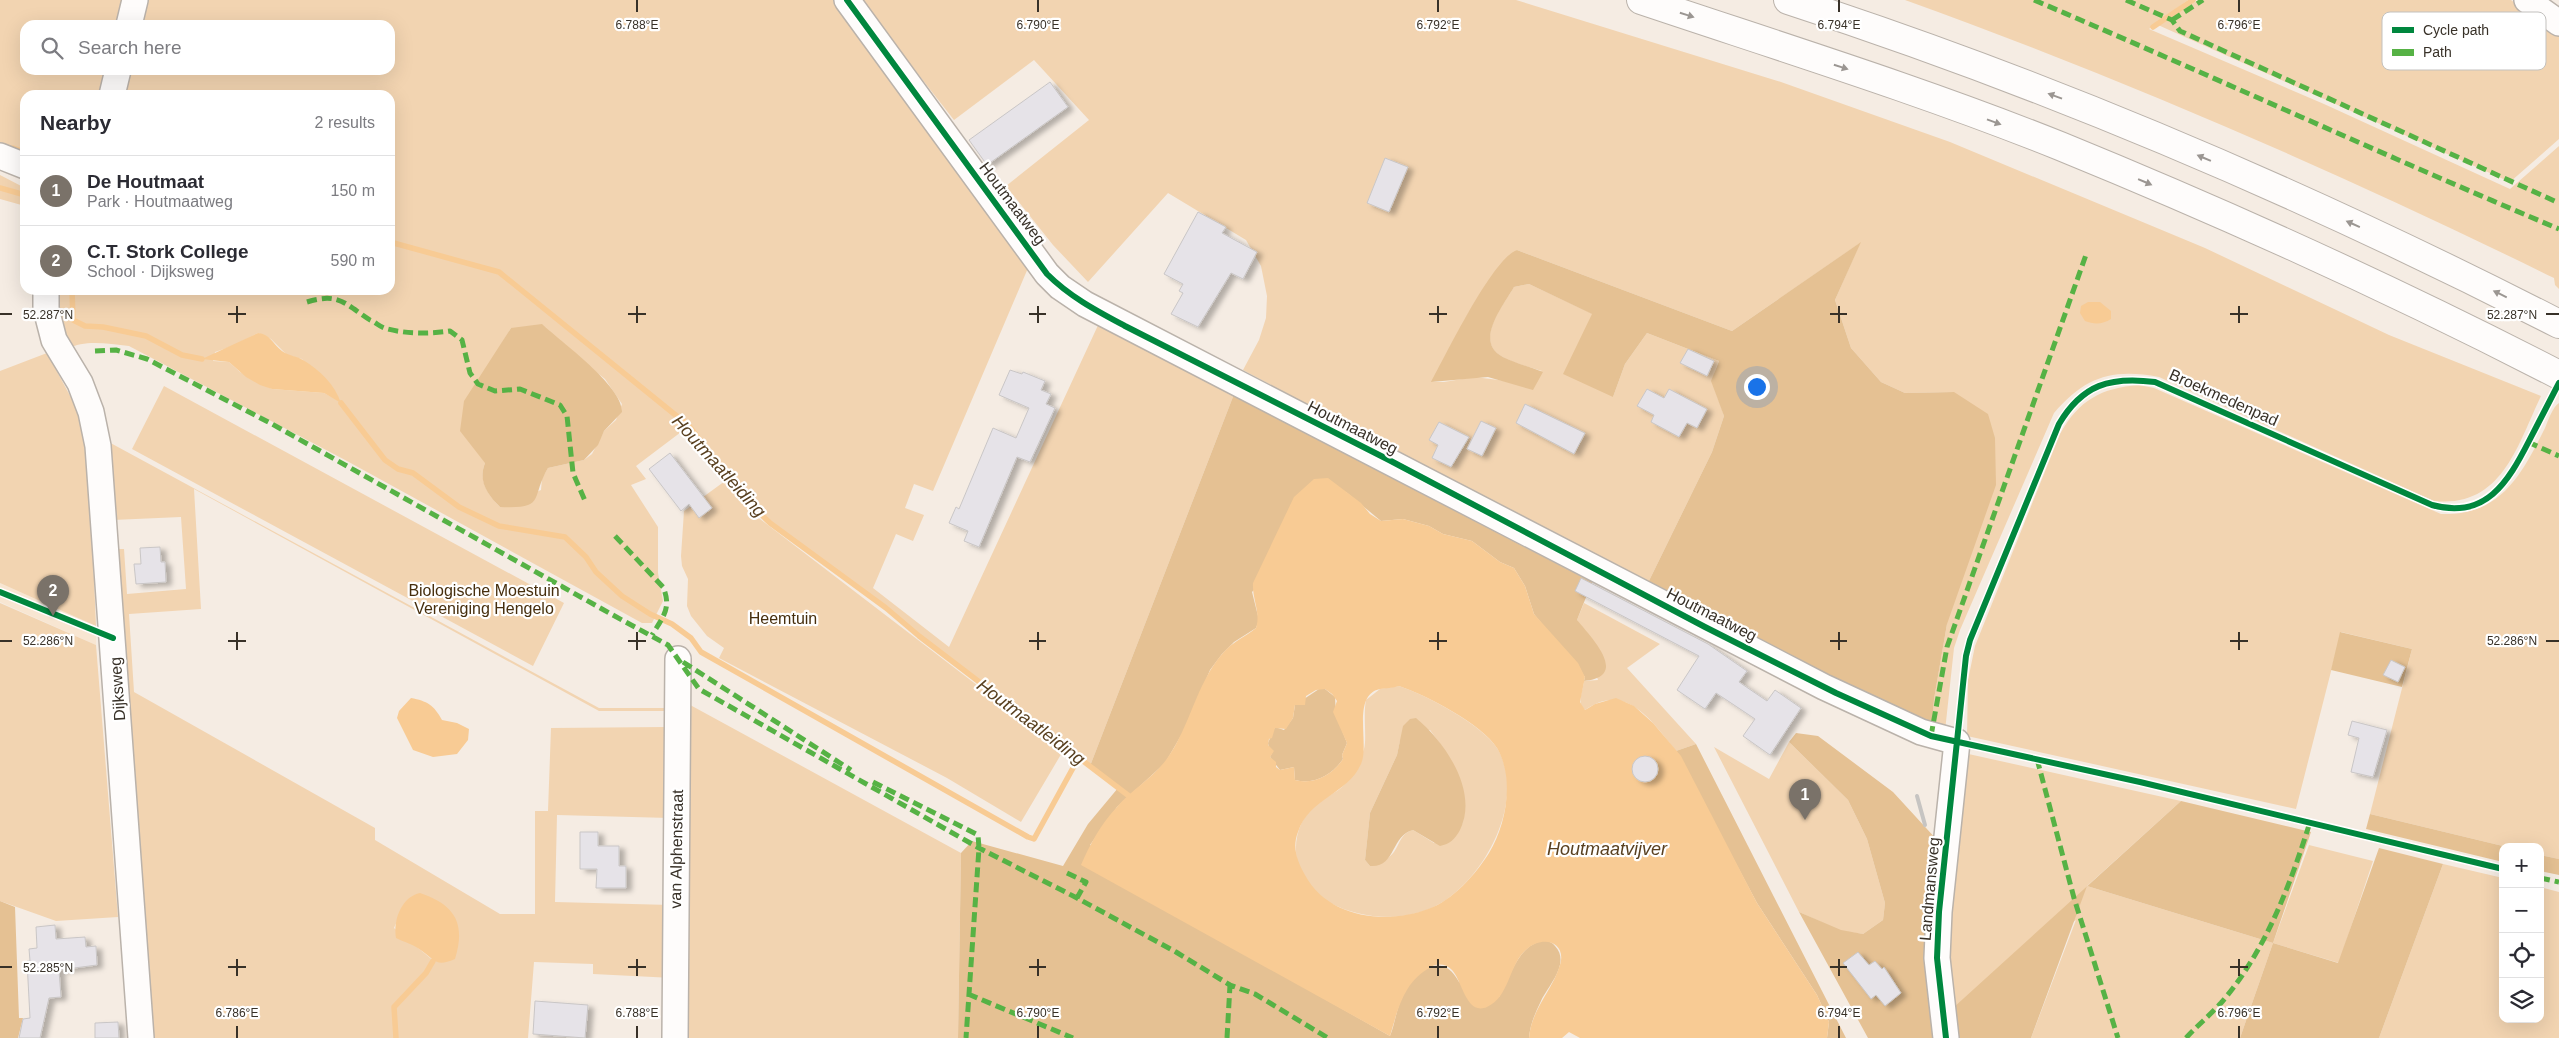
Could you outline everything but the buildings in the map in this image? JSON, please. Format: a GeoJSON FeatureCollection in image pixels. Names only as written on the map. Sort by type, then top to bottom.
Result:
{"type":"FeatureCollection","features":[{"type":"Feature","properties":{"kind":"highway"},"geometry":{"type":"LineString","coordinates":[[1640,0],[1852,70],[2058,146],[2350,273],[2559,374]]}},
{"type":"Feature","properties":{"kind":"highway"},"geometry":{"type":"LineString","coordinates":[[1788,0],[1861,24],[2071,102],[2357,226],[2559,324]]}},
{"type":"Feature","properties":{"kind":"street"},"geometry":{"type":"LineString","coordinates":[[130,20],[135,0]]}},
{"type":"Feature","properties":{"kind":"street","name":"Houtmaatweg"},"geometry":{"type":"LineString","coordinates":[[846,0],[1048,274],[1060,287],[1085,304],[1816,683],[1921,732],[1957,742]]}},
{"type":"Feature","properties":{"kind":"street"},"geometry":{"type":"LineString","coordinates":[[2527,0],[2544,12]]}},
{"type":"Feature","properties":{"kind":"street"},"geometry":{"type":"LineString","coordinates":[[2546,14],[2559,23]]}},
{"type":"Feature","properties":{"kind":"street"},"geometry":{"type":"LineString","coordinates":[[113,90],[117,75]]}},
{"type":"Feature","properties":{"kind":"street"},"geometry":{"type":"LineString","coordinates":[[0,156],[20,164]]}},
{"type":"Feature","properties":{"kind":"street","name":"Dijksweg"},"geometry":{"type":"LineString","coordinates":[[46,295],[46,309],[54,340],[80,383],[91,412],[98,446],[141,1038]]}},
{"type":"Feature","properties":{"kind":"street","name":"van Alphenstraat"},"geometry":{"type":"LineString","coordinates":[[675,1038],[678,659]]}},
{"type":"Feature","properties":{"kind":"street","name":"Landmansweg"},"geometry":{"type":"LineString","coordinates":[[1946,1038],[1937,958],[1938,921],[1957,742]]}},
{"type":"Feature","properties":{"kind":"shaded area"},"geometry":{"type":"Polygon","coordinates":[[[1861,242],[1835,300],[1851,348],[1881,382],[1905,393],[1954,392],[1988,414],[1995,438],[1996,485],[1947,624],[1934,699],[1932,726],[1646,587],[1712,452],[1724,416],[1711,381],[1719,361],[1647,333],[1625,364],[1613,397],[1563,374],[1592,314],[1529,284],[1514,287],[1498,313],[1491,333],[1491,342],[1494,350],[1503,357],[1543,372],[1533,390],[1488,377],[1431,382],[1470,309],[1483,289],[1507,257],[1517,250],[1732,331],[1861,242]]]}},
{"type":"Feature","properties":{"kind":"shaded area"},"geometry":{"type":"Polygon","coordinates":[[[542,324],[602,377],[620,401],[622,412],[604,431],[598,445],[584,460],[548,468],[535,499],[531,503],[525,506],[500,507],[485,487],[483,470],[485,463],[460,431],[464,401],[511,328],[542,324]]]}},
{"type":"Feature","properties":{"kind":"shaded area"},"geometry":{"type":"Polygon","coordinates":[[[1236,389],[1382,473],[1592,582],[1577,620],[1598,646],[1606,665],[1604,672],[1598,678],[1584,681],[1585,677],[1534,614],[1525,586],[1514,568],[1500,562],[1472,541],[1443,534],[1429,526],[1403,519],[1381,521],[1346,492],[1252,592],[1259,620],[1256,628],[1234,642],[1222,654],[1210,670],[1186,727],[1165,763],[1117,807],[1090,845],[1254,959],[1390,1036],[1400,1003],[1407,989],[1420,973],[1428,968],[1444,967],[1452,972],[1459,982],[1499,997],[1515,964],[1526,949],[1542,941],[1549,942],[1554,945],[1561,960],[1557,974],[1537,1010],[1529,1038],[958,1038],[961,853],[972,841],[1063,866],[1088,824],[1118,788],[1090,766],[1236,389]]]}},
{"type":"Feature","properties":{"kind":"shaded area"},"geometry":{"type":"Polygon","coordinates":[[[0,583],[96,626],[96,645],[0,602],[0,583]]]}},
{"type":"Feature","properties":{"kind":"shaded area"},"geometry":{"type":"Polygon","coordinates":[[[2340,632],[2412,649],[2402,687],[2331,670],[2340,632]]]}},
{"type":"Feature","properties":{"kind":"shaded area"},"geometry":{"type":"Polygon","coordinates":[[[1319,689],[1325,689],[1335,697],[1336,715],[1347,743],[1342,755],[1343,759],[1334,770],[1316,780],[1295,780],[1294,767],[1280,770],[1270,757],[1273,751],[1269,748],[1268,743],[1275,727],[1284,730],[1293,718],[1295,705],[1319,689]]]}},
{"type":"Feature","properties":{"kind":"shaded area"},"geometry":{"type":"Polygon","coordinates":[[[1416,718],[1438,740],[1456,768],[1465,799],[1465,815],[1460,830],[1452,841],[1447,844],[1440,846],[1413,830],[1401,838],[1385,862],[1370,866],[1365,860],[1370,813],[1397,755],[1403,726],[1410,719],[1416,718]]]}},
{"type":"Feature","properties":{"kind":"shaded area"},"geometry":{"type":"Polygon","coordinates":[[[1796,733],[1818,736],[1893,792],[1938,841],[1926,908],[1927,948],[1936,1038],[1868,1038],[1799,912],[1841,930],[1863,934],[1883,920],[1885,903],[1867,839],[1848,800],[1789,742],[1796,733]]]}},
{"type":"Feature","properties":{"kind":"shaded area"},"geometry":{"type":"Polygon","coordinates":[[[1696,744],[1846,1038],[1827,1038],[1829,1022],[1817,995],[1757,903],[1676,751],[1696,744]]]}},
{"type":"Feature","properties":{"kind":"shaded area"},"geometry":{"type":"Polygon","coordinates":[[[2181,801],[2311,832],[2273,943],[2087,886],[2181,801]]]}},
{"type":"Feature","properties":{"kind":"shaded area"},"geometry":{"type":"Polygon","coordinates":[[[2370,814],[2499,845],[2499,861],[2366,829],[2370,814]]]}},
{"type":"Feature","properties":{"kind":"shaded area"},"geometry":{"type":"Polygon","coordinates":[[[2379,848],[2443,864],[2379,1038],[2240,1038],[2273,943],[2338,963],[2379,848]]]}},
{"type":"Feature","properties":{"kind":"shaded area"},"geometry":{"type":"Polygon","coordinates":[[[2544,856],[2559,859],[2559,875],[2544,872],[2544,856]]]}},
{"type":"Feature","properties":{"kind":"shaded area"},"geometry":{"type":"Polygon","coordinates":[[[2087,887],[2031,1038],[1957,1038],[1953,1008],[2087,887]]]}},
{"type":"Feature","properties":{"kind":"shaded area"},"geometry":{"type":"Polygon","coordinates":[[[0,901],[15,907],[19,1018],[23,1018],[18,1038],[0,1038],[0,901]]]}},
{"type":"Feature","properties":{"kind":"green space"},"geometry":{"type":"Polygon","coordinates":[[[0,0],[838,0],[1031,261],[933,491],[914,484],[905,508],[924,515],[913,541],[896,534],[873,588],[949,647],[1100,321],[1236,389],[1090,766],[919,636],[886,608],[770,523],[748,502],[689,426],[636,466],[646,479],[631,485],[658,527],[658,573],[663,601],[652,623],[642,623],[347,461],[129,346],[89,343],[67,349],[53,295],[395,295],[395,90],[20,90],[20,158],[0,150],[0,0]],[[511,328],[483,374],[485,463],[483,476],[488,493],[500,507],[541,490],[542,478],[548,468],[584,460],[592,454],[604,431],[616,420],[622,404],[605,379],[585,363],[511,328]],[[258,333],[233,346],[215,352],[213,361],[229,362],[240,372],[272,389],[324,393],[341,402],[302,359],[287,355],[271,339],[258,333]]]}},
{"type":"Feature","properties":{"kind":"green space"},"geometry":{"type":"Polygon","coordinates":[[[860,0],[1516,0],[1781,82],[1950,142],[2205,248],[2389,335],[2541,396],[2515,453],[2504,470],[2491,484],[2476,495],[2457,501],[2434,501],[2159,377],[2142,374],[2113,375],[2088,383],[2065,401],[2054,413],[1960,630],[1954,648],[1945,731],[1932,726],[1934,699],[1947,624],[1954,392],[1905,393],[1881,382],[1851,348],[1835,300],[1860,243],[1732,331],[1517,250],[1469,312],[1432,382],[1474,377],[1507,381],[1542,371],[1501,356],[1493,349],[1490,341],[1498,312],[1514,287],[1529,284],[1593,314],[1613,397],[1625,364],[1647,333],[1719,361],[1714,383],[1724,416],[1712,452],[1646,587],[1243,370],[1259,340],[1266,318],[1267,296],[1261,266],[1246,240],[1168,193],[1088,282],[1053,245],[1006,186],[1089,120],[1034,60],[954,120],[860,0]]]}},
{"type":"Feature","properties":{"kind":"green space"},"geometry":{"type":"Polygon","coordinates":[[[1905,0],[2188,0],[2149,29],[2324,104],[2510,189],[2559,146],[2559,289],[2555,285],[2554,278],[2314,165],[2152,96],[1905,0]]]}},
{"type":"Feature","properties":{"kind":"green space"},"geometry":{"type":"Polygon","coordinates":[[[2198,0],[2511,0],[2527,12],[2382,12],[2382,70],[2546,70],[2546,26],[2559,36],[2559,139],[2510,182],[2158,25],[2198,0]]]}},
{"type":"Feature","properties":{"kind":"green space"},"geometry":{"type":"Polygon","coordinates":[[[0,175],[20,185],[20,205],[0,199],[0,175]]]}},
{"type":"Feature","properties":{"kind":"green space"},"geometry":{"type":"Polygon","coordinates":[[[47,353],[75,405],[81,422],[89,463],[96,626],[0,583],[0,371],[47,353]]]}},
{"type":"Feature","properties":{"kind":"green space"},"geometry":{"type":"Polygon","coordinates":[[[2139,385],[2154,388],[2441,514],[2461,513],[2479,508],[2494,500],[2506,490],[2527,462],[2553,410],[2559,403],[2559,859],[2544,856],[2544,843],[2499,843],[2499,845],[2370,814],[2412,649],[2341,632],[2296,809],[1967,736],[1968,680],[1975,646],[2060,434],[2067,422],[2083,404],[2102,393],[2139,385]]]}},
{"type":"Feature","properties":{"kind":"green space","name":"Biologische Moestuin Vereniging Hengelo"},"geometry":{"type":"Polygon","coordinates":[[[164,386],[564,603],[533,666],[132,449],[164,386]]]}},
{"type":"Feature","properties":{"kind":"green space"},"geometry":{"type":"Polygon","coordinates":[[[105,440],[599,708],[669,708],[670,818],[557,815],[555,902],[671,905],[673,978],[593,974],[593,964],[534,962],[528,1038],[147,1038],[116,549],[124,549],[127,594],[186,589],[181,517],[113,520],[105,440]],[[194,489],[201,609],[129,614],[134,692],[375,828],[375,840],[500,914],[535,914],[535,811],[548,811],[551,728],[665,727],[665,711],[599,711],[194,489]],[[402,909],[394,928],[435,962],[402,909]]]}},
{"type":"Feature","properties":{"kind":"green space","name":"Heemtuin"},"geometry":{"type":"Polygon","coordinates":[[[725,481],[756,516],[1063,751],[1021,822],[947,778],[719,658],[724,648],[707,636],[691,616],[687,606],[688,579],[682,566],[681,556],[684,511],[725,481]]]}},
{"type":"Feature","properties":{"kind":"green space"},"geometry":{"type":"Polygon","coordinates":[[[0,603],[96,645],[118,917],[56,921],[0,901],[0,603]]]}},
{"type":"Feature","properties":{"kind":"green space"},"geometry":{"type":"Polygon","coordinates":[[[1584,603],[1660,644],[1627,668],[1696,744],[1676,751],[1647,717],[1637,708],[1625,702],[1613,700],[1600,702],[1585,710],[1582,707],[1580,700],[1584,681],[1598,680],[1577,620],[1584,603]]]}},
{"type":"Feature","properties":{"kind":"green space"},"geometry":{"type":"Polygon","coordinates":[[[1399,686],[1410,690],[1438,703],[1479,729],[1497,748],[1505,769],[1507,792],[1503,816],[1495,840],[1482,863],[1466,882],[1448,898],[1429,909],[1404,916],[1392,917],[1354,912],[1324,899],[1307,881],[1299,866],[1296,852],[1297,838],[1304,818],[1313,807],[1344,785],[1358,763],[1365,745],[1366,700],[1380,689],[1399,686]],[[1430,730],[1400,741],[1397,755],[1370,813],[1365,860],[1370,866],[1383,861],[1393,854],[1404,835],[1408,832],[1413,830],[1434,843],[1463,823],[1464,808],[1461,784],[1452,762],[1430,730]]]}},
{"type":"Feature","properties":{"kind":"green space"},"geometry":{"type":"Polygon","coordinates":[[[681,700],[961,853],[958,1038],[680,1038],[681,700]]]}},
{"type":"Feature","properties":{"kind":"green space"},"geometry":{"type":"Polygon","coordinates":[[[1789,742],[1848,800],[1867,839],[1885,903],[1883,920],[1863,934],[1841,931],[1799,912],[1714,747],[1769,779],[1789,742]]]}},
{"type":"Feature","properties":{"kind":"green space"},"geometry":{"type":"Polygon","coordinates":[[[1964,753],[2181,801],[2087,886],[2273,943],[2240,1038],[2031,1038],[2076,920],[1953,1008],[1946,954],[1964,753]]]}},
{"type":"Feature","properties":{"kind":"green space"},"geometry":{"type":"Polygon","coordinates":[[[2309,845],[2373,861],[2339,963],[2273,943],[2309,845]]]}},
{"type":"Feature","properties":{"kind":"green space"},"geometry":{"type":"Polygon","coordinates":[[[2443,864],[2499,877],[2499,1023],[2544,1023],[2544,888],[2559,892],[2559,1038],[2379,1038],[2443,864]]]}},
{"type":"Feature","properties":{"kind":"water"},"geometry":{"type":"Polygon","coordinates":[[[2088,302],[2100,302],[2111,311],[2111,319],[2099,323],[2085,321],[2080,313],[2081,306],[2088,302]]]}},
{"type":"Feature","properties":{"kind":"water"},"geometry":{"type":"Polygon","coordinates":[[[258,333],[268,337],[285,353],[301,359],[315,368],[331,384],[341,403],[324,393],[272,389],[246,377],[229,362],[202,359],[258,333]]]}},
{"type":"Feature","properties":{"kind":"water","name":"Houtmaatvijver"},"geometry":{"type":"Polygon","coordinates":[[[1328,478],[1381,521],[1403,519],[1429,526],[1443,534],[1472,541],[1500,562],[1514,568],[1525,586],[1534,614],[1578,663],[1585,677],[1580,702],[1585,710],[1595,704],[1616,698],[1634,706],[1653,723],[1681,756],[1757,903],[1817,995],[1829,1022],[1827,1038],[1580,1038],[1569,1032],[1562,1038],[1529,1038],[1534,1018],[1560,965],[1561,957],[1557,946],[1546,942],[1533,945],[1521,955],[1500,996],[1487,1007],[1480,1008],[1469,1002],[1456,975],[1450,968],[1442,965],[1431,967],[1414,980],[1408,988],[1399,1006],[1390,1036],[1081,865],[1088,849],[1106,820],[1166,760],[1181,734],[1199,692],[1214,665],[1230,646],[1256,628],[1258,617],[1253,583],[1294,497],[1314,479],[1328,478]],[[1399,686],[1380,689],[1371,693],[1366,701],[1364,710],[1364,745],[1361,764],[1347,782],[1311,811],[1303,821],[1295,843],[1296,854],[1305,875],[1315,889],[1328,901],[1343,909],[1377,917],[1412,914],[1428,909],[1446,900],[1463,886],[1489,853],[1495,842],[1504,816],[1506,802],[1507,787],[1503,760],[1490,739],[1467,720],[1452,711],[1424,696],[1399,686]],[[1325,689],[1316,690],[1306,696],[1305,705],[1295,705],[1293,718],[1286,729],[1275,728],[1272,738],[1269,739],[1268,745],[1274,751],[1270,757],[1276,762],[1276,767],[1280,770],[1294,767],[1295,780],[1316,780],[1334,770],[1343,759],[1342,755],[1347,743],[1333,712],[1337,701],[1325,689]]]}},
{"type":"Feature","properties":{"kind":"water"},"geometry":{"type":"Polygon","coordinates":[[[411,698],[429,704],[442,720],[457,723],[469,729],[468,740],[457,754],[433,757],[413,750],[397,718],[399,711],[411,698]]]}},
{"type":"Feature","properties":{"kind":"water"},"geometry":{"type":"Polygon","coordinates":[[[420,893],[442,903],[455,917],[459,935],[455,959],[444,963],[437,962],[416,947],[396,938],[397,917],[403,905],[413,895],[420,893]]]}},
{"type":"Feature","properties":{"kind":"waterway"},"geometry":{"type":"LineString","coordinates":[[2153,27],[2193,0]]}},
{"type":"Feature","properties":{"kind":"waterway"},"geometry":{"type":"LineString","coordinates":[[13,148],[20,150]]}},
{"type":"Feature","properties":{"kind":"waterway","name":"Houtmaatleiding"},"geometry":{"type":"LineString","coordinates":[[0,188],[20,194]]}},
{"type":"Feature","properties":{"kind":"waterway","name":"Houtmaatleiding"},"geometry":{"type":"LineString","coordinates":[[395,243],[499,272],[689,426],[748,502],[770,523],[886,608],[919,636],[1129,796]]}},
{"type":"Feature","properties":{"kind":"waterway"},"geometry":{"type":"LineString","coordinates":[[72,295],[73,320],[85,326],[103,327],[146,336],[182,355],[202,359]]}},
{"type":"Feature","properties":{"kind":"waterway"},"geometry":{"type":"LineString","coordinates":[[341,403],[385,460],[398,469],[413,473],[459,507],[499,526],[565,537],[586,557],[596,572],[622,596],[650,614],[672,624],[691,638],[701,652],[1028,837],[1034,839],[1079,757]]}},
{"type":"Feature","properties":{"kind":"waterway"},"geometry":{"type":"LineString","coordinates":[[396,1038],[394,1007],[426,973],[433,961]]}},
{"type":"Feature","properties":{"kind":"railway"},"geometry":{"type":"LineString","coordinates":[[1917,796],[1925,825]]}},
{"type":"Feature","properties":{"kind":"marked path"},"geometry":{"type":"LineString","coordinates":[[2034,0],[2559,229]]}},
{"type":"Feature","properties":{"kind":"marked path"},"geometry":{"type":"LineString","coordinates":[[2126,0],[2172,20],[2180,31],[2559,203]]}},
{"type":"Feature","properties":{"kind":"marked path"},"geometry":{"type":"LineString","coordinates":[[2172,20],[2203,0]]}},
{"type":"Feature","properties":{"kind":"marked path"},"geometry":{"type":"LineString","coordinates":[[1931,736],[1947,647],[2087,252]]}},
{"type":"Feature","properties":{"kind":"marked path"},"geometry":{"type":"LineString","coordinates":[[307,302],[327,298],[341,301],[380,326],[392,330],[417,333],[450,331],[462,340],[470,373],[478,384],[495,391],[520,389],[560,405],[567,416],[573,473],[586,503]]}},
{"type":"Feature","properties":{"kind":"marked path"},"geometry":{"type":"LineString","coordinates":[[95,351],[116,350],[147,359],[272,424],[668,645],[699,689],[979,848],[1077,898],[1176,952],[1230,985],[1255,994],[1328,1038]]}},
{"type":"Feature","properties":{"kind":"marked path"},"geometry":{"type":"LineString","coordinates":[[2528,442],[2559,456]]}},
{"type":"Feature","properties":{"kind":"marked path"},"geometry":{"type":"LineString","coordinates":[[615,536],[663,587],[666,594],[665,612],[652,635]]}},
{"type":"Feature","properties":{"kind":"marked path"},"geometry":{"type":"LineString","coordinates":[[683,662],[851,770]]}},
{"type":"Feature","properties":{"kind":"marked path"},"geometry":{"type":"LineString","coordinates":[[2037,759],[2074,898],[2118,1038]]}},
{"type":"Feature","properties":{"kind":"marked path"},"geometry":{"type":"LineString","coordinates":[[873,782],[978,835],[979,848],[966,1038]]}},
{"type":"Feature","properties":{"kind":"marked path"},"geometry":{"type":"LineString","coordinates":[[2186,1038],[2221,1003],[2251,962],[2285,894],[2310,822]]}},
{"type":"Feature","properties":{"kind":"marked path"},"geometry":{"type":"LineString","coordinates":[[1067,873],[1086,882],[1077,898]]}},
{"type":"Feature","properties":{"kind":"marked path"},"geometry":{"type":"LineString","coordinates":[[2544,879],[2559,882]]}},
{"type":"Feature","properties":{"kind":"marked path"},"geometry":{"type":"LineString","coordinates":[[1227,1038],[1230,985]]}},
{"type":"Feature","properties":{"kind":"marked path"},"geometry":{"type":"LineString","coordinates":[[968,994],[1073,1038]]}},
{"type":"Feature","properties":{"kind":"cycle path"},"geometry":{"type":"LineString","coordinates":[[847,0],[1047,274],[1074,297],[1125,326],[1389,460],[1705,627],[1836,693],[1931,736],[2140,782],[2499,868]]}},
{"type":"Feature","properties":{"kind":"cycle path","name":"Broekmedenpad"},"geometry":{"type":"LineString","coordinates":[[1946,1038],[1937,958],[1939,912],[1966,656],[1970,640],[2059,424],[2077,400],[2099,386],[2111,382],[2139,380],[2155,382],[2432,505],[2451,508],[2467,507],[2481,502],[2493,494],[2503,483],[2521,456],[2559,383]]}},
{"type":"Feature","properties":{"kind":"cycle path"},"geometry":{"type":"LineString","coordinates":[[0,592],[113,638]]}},
{"type":"Feature","properties":{"kind":"place","name":"C.T. Stork College"},"geometry":{"type":"Point","coordinates":[53,616]}},
{"type":"Feature","properties":{"kind":"place","name":"De Houtmaat"},"geometry":{"type":"Point","coordinates":[1805,820]}}]}
